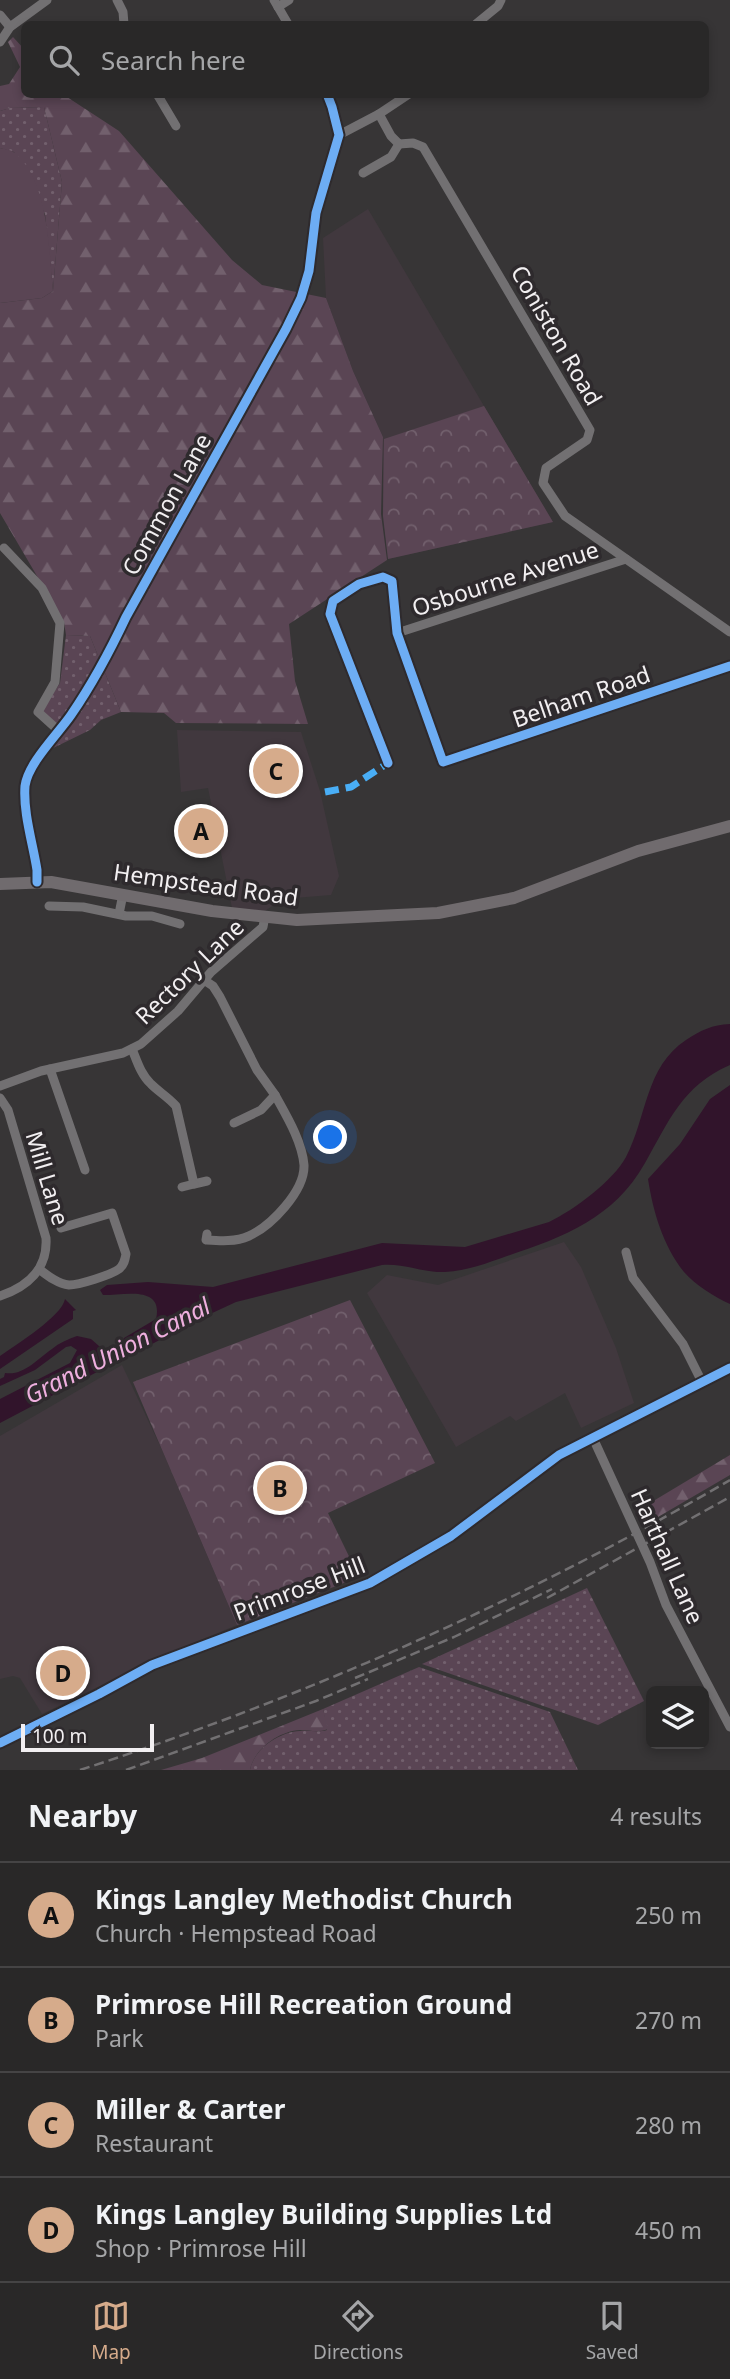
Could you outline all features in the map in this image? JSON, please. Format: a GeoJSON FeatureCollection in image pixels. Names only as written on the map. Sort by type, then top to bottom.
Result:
{"type":"FeatureCollection","features":[{"type":"Feature","properties":{"kind":"main road","name":"Hempstead Road"},"geometry":{"type":"LineString","coordinates":[[0,884],[37,882],[123,894],[212,911],[297,920],[449,911],[514,898],[638,851],[730,825]]}},
{"type":"Feature","properties":{"kind":"street"},"geometry":{"type":"LineString","coordinates":[[0,42],[10,27],[47,0]]}},
{"type":"Feature","properties":{"kind":"street"},"geometry":{"type":"LineString","coordinates":[[117,0],[124,21]]}},
{"type":"Feature","properties":{"kind":"street"},"geometry":{"type":"LineString","coordinates":[[286,21],[276,3],[289,0]]}},
{"type":"Feature","properties":{"kind":"street"},"geometry":{"type":"LineString","coordinates":[[480,21],[498,6],[501,0]]}},
{"type":"Feature","properties":{"kind":"street"},"geometry":{"type":"LineString","coordinates":[[0,15],[10,27]]}},
{"type":"Feature","properties":{"kind":"street"},"geometry":{"type":"LineString","coordinates":[[159,98],[176,126]]}},
{"type":"Feature","properties":{"kind":"street"},"geometry":{"type":"LineString","coordinates":[[329,98],[339,135],[403,98]]}},
{"type":"Feature","properties":{"kind":"street"},"geometry":{"type":"LineString","coordinates":[[363,173],[391,157],[399,144],[379,114]]}},
{"type":"Feature","properties":{"kind":"street","name":"Common Lane"},"geometry":{"type":"LineString","coordinates":[[37,882],[25,799],[26,783],[32,767],[107,658],[126,617],[286,329],[301,298],[309,271],[316,213],[339,135]]}},
{"type":"Feature","properties":{"kind":"street","name":"Coniston Road"},"geometry":{"type":"LineString","coordinates":[[399,144],[413,143],[424,148],[590,430],[587,440],[546,468],[543,483],[565,516],[730,632]]}},
{"type":"Feature","properties":{"kind":"street"},"geometry":{"type":"LineString","coordinates":[[4,548],[42,589],[60,623],[55,682],[38,712],[59,731]]}},
{"type":"Feature","properties":{"kind":"street","name":"Osbourne Avenue"},"geometry":{"type":"LineString","coordinates":[[397,633],[626,559]]}},
{"type":"Feature","properties":{"kind":"street"},"geometry":{"type":"LineString","coordinates":[[388,762],[330,614],[333,601],[359,584],[383,577],[391,581],[397,633]]}},
{"type":"Feature","properties":{"kind":"street","name":"Belham Road"},"geometry":{"type":"LineString","coordinates":[[397,633],[443,762],[730,666]]}},
{"type":"Feature","properties":{"kind":"street"},"geometry":{"type":"LineString","coordinates":[[119,914],[123,894]]}},
{"type":"Feature","properties":{"kind":"street"},"geometry":{"type":"LineString","coordinates":[[49,906],[83,906],[119,914],[164,918],[180,924]]}},
{"type":"Feature","properties":{"kind":"street","name":"Rectory Lane"},"geometry":{"type":"LineString","coordinates":[[132,1049],[157,1031],[204,980],[263,927],[265,916]]}},
{"type":"Feature","properties":{"kind":"street"},"geometry":{"type":"LineString","coordinates":[[204,980],[213,986],[220,997],[257,1070],[275,1094],[303,1157],[304,1169],[300,1183],[285,1207],[260,1229],[234,1241],[206,1240]]}},
{"type":"Feature","properties":{"kind":"street"},"geometry":{"type":"LineString","coordinates":[[0,1086],[50,1069],[132,1049],[150,1084],[176,1106],[194,1184]]}},
{"type":"Feature","properties":{"kind":"street"},"geometry":{"type":"LineString","coordinates":[[50,1069],[85,1170]]}},
{"type":"Feature","properties":{"kind":"street"},"geometry":{"type":"LineString","coordinates":[[234,1123],[261,1110],[275,1094]]}},
{"type":"Feature","properties":{"kind":"street","name":"Mill Lane"},"geometry":{"type":"LineString","coordinates":[[0,1098],[8,1111],[46,1238],[47,1249],[39,1269]]}},
{"type":"Feature","properties":{"kind":"street"},"geometry":{"type":"LineString","coordinates":[[182,1188],[207,1181]]}},
{"type":"Feature","properties":{"kind":"street"},"geometry":{"type":"LineString","coordinates":[[0,1296],[20,1288],[39,1269],[54,1280],[67,1285],[78,1284],[121,1268],[127,1254],[116,1212],[61,1228]]}},
{"type":"Feature","properties":{"kind":"street"},"geometry":{"type":"LineString","coordinates":[[626,1252],[633,1278],[683,1345],[702,1382]]}},
{"type":"Feature","properties":{"kind":"street","name":"Primrose Hill"},"geometry":{"type":"LineString","coordinates":[[0,1743],[152,1665],[370,1583],[451,1536],[559,1455],[730,1368]]}},
{"type":"Feature","properties":{"kind":"street","name":"Harthall Lane"},"geometry":{"type":"LineString","coordinates":[[593,1438],[650,1562],[666,1605],[730,1727]]}},
{"type":"Feature","properties":{"kind":"shaded area"},"geometry":{"type":"Polygon","coordinates":[[[368,209],[553,522],[388,559],[383,511],[383,437],[353,371],[326,298],[323,238],[368,209]]]}},
{"type":"Feature","properties":{"kind":"shaded area"},"geometry":{"type":"Polygon","coordinates":[[[177,730],[301,732],[320,791],[339,876],[331,895],[282,899],[265,911],[232,908],[208,788],[181,792],[177,730]]]}},
{"type":"Feature","properties":{"kind":"shaded area"},"geometry":{"type":"Polygon","coordinates":[[[564,1242],[581,1267],[616,1348],[634,1403],[581,1428],[565,1393],[516,1421],[510,1416],[456,1447],[367,1293],[387,1275],[438,1285],[564,1242]]]}},
{"type":"Feature","properties":{"kind":"shaded area"},"geometry":{"type":"Polygon","coordinates":[[[122,1365],[162,1450],[237,1625],[164,1655],[42,1714],[20,1678],[13,1676],[0,1679],[0,1436],[122,1365]]]}},
{"type":"Feature","properties":{"kind":"green space"},"geometry":{"type":"Polygon","coordinates":[[[13,37],[21,46],[21,98],[69,98],[119,131],[232,260],[262,285],[326,298],[353,371],[383,437],[381,514],[387,560],[289,624],[295,681],[308,724],[176,723],[164,713],[121,712],[90,636],[66,635],[64,622],[0,513],[0,303],[42,298],[53,291],[62,182],[44,107],[0,111],[0,86],[9,84],[20,67],[8,42],[13,37]]]}},
{"type":"Feature","properties":{"kind":"green space"},"geometry":{"type":"Polygon","coordinates":[[[44,107],[62,182],[53,291],[45,214],[14,152],[0,148],[0,111],[44,107]]]}},
{"type":"Feature","properties":{"kind":"green space"},"geometry":{"type":"Polygon","coordinates":[[[0,148],[15,153],[26,166],[41,199],[53,291],[42,298],[0,303],[0,148]]]}},
{"type":"Feature","properties":{"kind":"green space"},"geometry":{"type":"Polygon","coordinates":[[[484,406],[553,522],[388,559],[383,516],[384,439],[484,406]]]}},
{"type":"Feature","properties":{"kind":"green space"},"geometry":{"type":"Polygon","coordinates":[[[66,635],[90,636],[121,712],[101,720],[90,730],[45,752],[61,731],[41,712],[60,683],[66,635]]]}},
{"type":"Feature","properties":{"kind":"green space"},"geometry":{"type":"Polygon","coordinates":[[[350,1300],[435,1463],[328,1513],[359,1577],[237,1625],[133,1382],[350,1300]]]}},
{"type":"Feature","properties":{"kind":"green space"},"geometry":{"type":"Polygon","coordinates":[[[730,1455],[730,1475],[646,1524],[635,1512],[730,1455]]]}},
{"type":"Feature","properties":{"kind":"green space"},"geometry":{"type":"Polygon","coordinates":[[[587,1588],[644,1701],[598,1725],[422,1664],[587,1588]]]}},
{"type":"Feature","properties":{"kind":"green space"},"geometry":{"type":"Polygon","coordinates":[[[419,1667],[550,1712],[578,1770],[250,1770],[257,1755],[276,1738],[292,1732],[327,1730],[323,1709],[419,1667]]]}},
{"type":"Feature","properties":{"kind":"green space"},"geometry":{"type":"Polygon","coordinates":[[[323,1709],[328,1729],[292,1731],[276,1738],[262,1748],[250,1770],[161,1770],[202,1758],[323,1709]]]}},
{"type":"Feature","properties":{"kind":"water","name":"Grand Union Canal"},"geometry":{"type":"Polygon","coordinates":[[[730,1024],[730,1065],[700,1083],[688,1094],[678,1106],[633,1182],[618,1198],[603,1212],[568,1233],[469,1268],[437,1272],[382,1265],[236,1302],[139,1351],[110,1362],[97,1372],[0,1423],[0,1399],[70,1363],[77,1350],[71,1346],[66,1347],[35,1370],[0,1386],[0,1379],[5,1373],[18,1372],[30,1366],[58,1345],[77,1336],[91,1339],[107,1353],[121,1346],[124,1338],[156,1319],[157,1308],[148,1296],[103,1295],[100,1290],[107,1285],[148,1282],[213,1287],[382,1243],[465,1247],[559,1217],[592,1194],[620,1166],[633,1142],[655,1078],[673,1051],[702,1031],[730,1024]]]}},
{"type":"Feature","properties":{"kind":"water"},"geometry":{"type":"Polygon","coordinates":[[[730,1085],[730,1304],[694,1282],[677,1262],[660,1228],[648,1179],[680,1144],[710,1099],[730,1085]]]}},
{"type":"Feature","properties":{"kind":"water"},"geometry":{"type":"Polygon","coordinates":[[[65,1299],[76,1310],[73,1311],[73,1319],[0,1369],[0,1356],[47,1322],[56,1314],[65,1299]]]}},
{"type":"Feature","properties":{"kind":"railway"},"geometry":{"type":"LineString","coordinates":[[80,1770],[248,1711],[413,1643],[574,1566],[730,1480]]}},
{"type":"Feature","properties":{"kind":"railway"},"geometry":{"type":"LineString","coordinates":[[547,1598],[730,1497]]}},
{"type":"Feature","properties":{"kind":"railway"},"geometry":{"type":"LineString","coordinates":[[355,1678],[454,1637],[552,1589]]}},
{"type":"Feature","properties":{"kind":"railway"},"geometry":{"type":"LineString","coordinates":[[126,1770],[316,1701],[368,1679]]}},
{"type":"Feature","properties":{"kind":"marked path"},"geometry":{"type":"LineString","coordinates":[[325,792],[351,787],[388,763]]}},
{"type":"Feature","properties":{"kind":"cycle path"},"geometry":{"type":"LineString","coordinates":[[37,882],[25,807],[27,777],[37,758],[71,715],[94,679],[301,298],[309,271],[316,213],[339,135],[329,98]]}},
{"type":"Feature","properties":{"kind":"cycle path"},"geometry":{"type":"LineString","coordinates":[[388,763],[330,614],[333,601],[359,584],[383,577],[392,581],[397,633],[443,762],[730,666]]}},
{"type":"Feature","properties":{"kind":"cycle path"},"geometry":{"type":"LineString","coordinates":[[0,1743],[152,1665],[370,1583],[451,1536],[559,1455],[730,1368]]}},
{"type":"Feature","properties":{"kind":"place","name":"Miller & Carter"},"geometry":{"type":"Point","coordinates":[276,771]}},
{"type":"Feature","properties":{"kind":"place","name":"Kings Langley Methodist Church"},"geometry":{"type":"Point","coordinates":[201,831]}},
{"type":"Feature","properties":{"kind":"place","name":"Primrose Hill Recreation Ground"},"geometry":{"type":"Point","coordinates":[280,1488]}},
{"type":"Feature","properties":{"kind":"place","name":"Kings Langley Building Supplies Ltd"},"geometry":{"type":"Point","coordinates":[63,1673]}}]}
